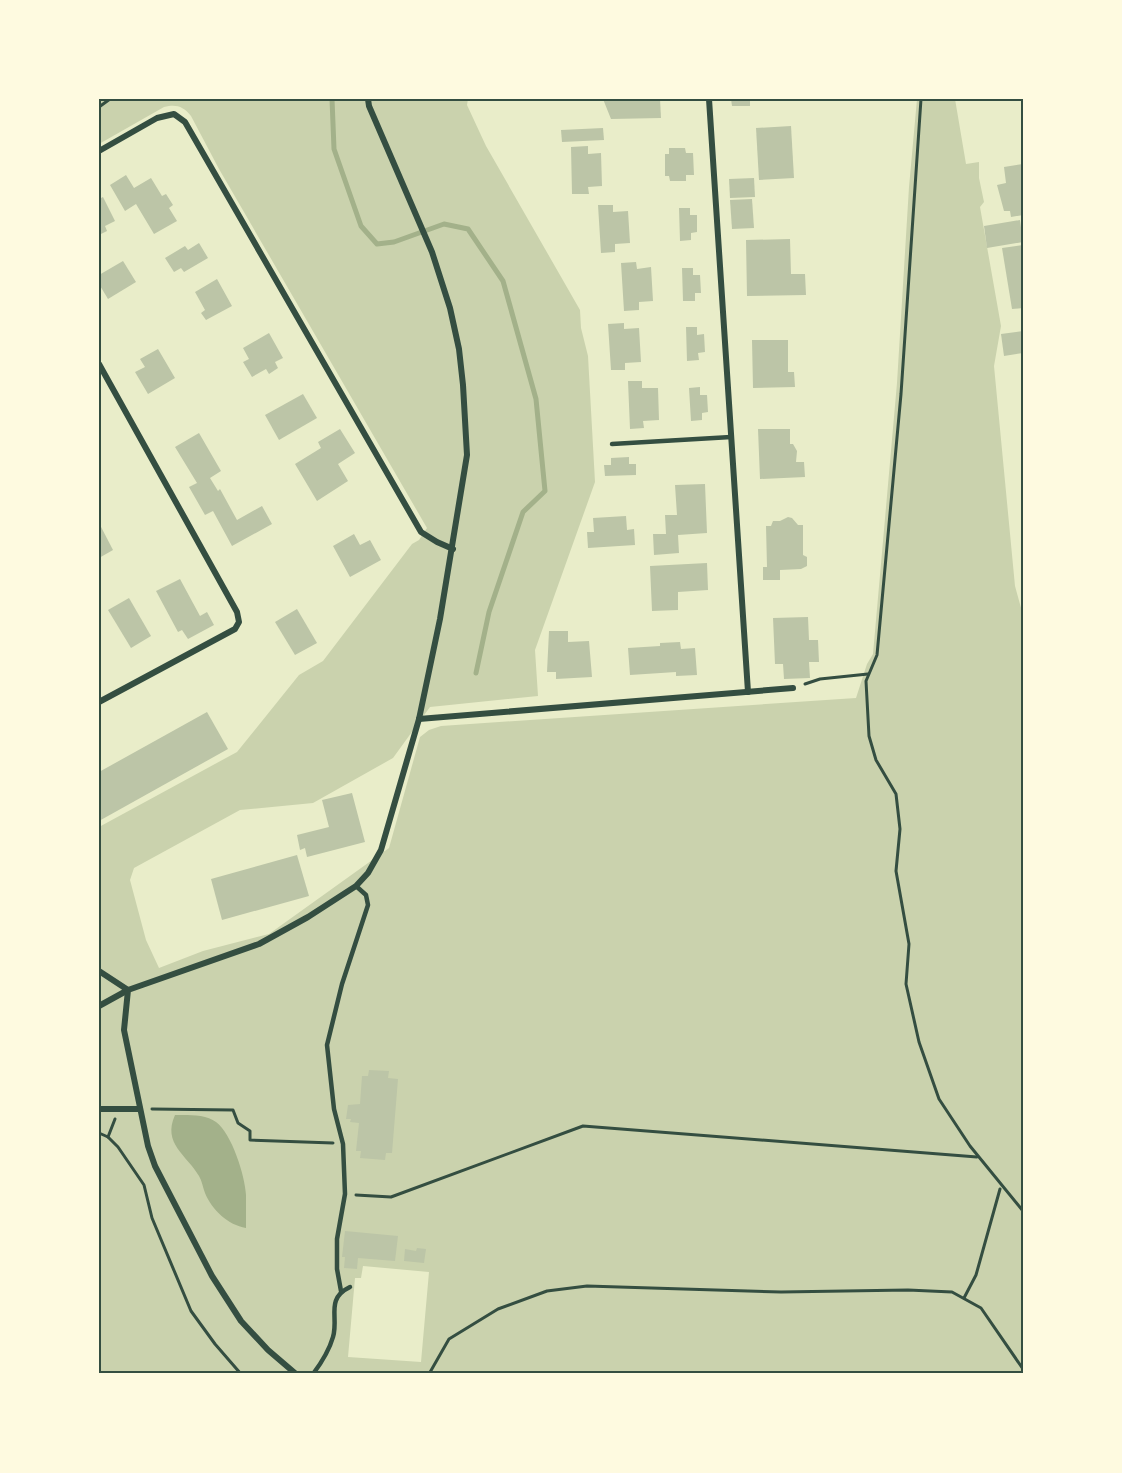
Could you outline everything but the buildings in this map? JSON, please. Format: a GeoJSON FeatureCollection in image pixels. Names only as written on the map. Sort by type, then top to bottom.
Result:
{"type":"FeatureCollection","features":[{"type":"Feature","properties":{"kind":"street"},"geometry":{"type":"LineString","coordinates":[[99,1006],[128,990],[260,944],[356,886],[368,873],[381,850],[419,719],[453,549],[466,455],[463,384],[459,349],[450,308],[432,252],[368,99]]}},
{"type":"Feature","properties":{"kind":"street"},"geometry":{"type":"LineString","coordinates":[[710,99],[748,692]]}},
{"type":"Feature","properties":{"kind":"street"},"geometry":{"type":"LineString","coordinates":[[99,151],[157,118],[174,114],[186,122],[421,532],[453,549]]}},
{"type":"Feature","properties":{"kind":"street"},"geometry":{"type":"LineString","coordinates":[[99,364],[237,612],[239,622],[235,629],[99,702]]}},
{"type":"Feature","properties":{"kind":"street"},"geometry":{"type":"LineString","coordinates":[[419,719],[793,688]]}},
{"type":"Feature","properties":{"kind":"street"},"geometry":{"type":"LineString","coordinates":[[99,971],[128,990]]}},
{"type":"Feature","properties":{"kind":"street"},"geometry":{"type":"LineString","coordinates":[[128,990],[124,1030],[148,1146],[155,1166],[212,1276],[241,1322],[296,1374]]}},
{"type":"Feature","properties":{"kind":"street"},"geometry":{"type":"LineString","coordinates":[[99,1109],[140,1109]]}},
{"type":"Feature","properties":{"kind":"lane"},"geometry":{"type":"LineString","coordinates":[[612,444],[731,437]]}},
{"type":"Feature","properties":{"kind":"lane"},"geometry":{"type":"LineString","coordinates":[[341,1291],[337,1269],[338,1239],[345,1194],[344,1144],[334,1109],[327,1045],[342,984],[368,905],[366,895],[356,886]]}},
{"type":"Feature","properties":{"kind":"lane"},"geometry":{"type":"LineString","coordinates":[[313,1374],[327,1355],[334,1334],[336,1300],[341,1291],[350,1287]]}},
{"type":"Feature","properties":{"kind":"path"},"geometry":{"type":"LineString","coordinates":[[99,107],[110,99]]}},
{"type":"Feature","properties":{"kind":"path"},"geometry":{"type":"LineString","coordinates":[[921,99],[902,394],[877,655],[868,674],[866,690],[869,736],[876,760],[896,794],[900,829],[896,871],[909,944],[906,984],[919,1042],[939,1099],[979,1158],[1023,1211]]}},
{"type":"Feature","properties":{"kind":"path"},"geometry":{"type":"LineString","coordinates":[[793,688],[820,679],[868,674]]}},
{"type":"Feature","properties":{"kind":"path"},"geometry":{"type":"LineString","coordinates":[[140,1109],[233,1110],[238,1123],[250,1131],[250,1140],[344,1144]]}},
{"type":"Feature","properties":{"kind":"path"},"geometry":{"type":"LineString","coordinates":[[108,1137],[119,1110]]}},
{"type":"Feature","properties":{"kind":"path"},"geometry":{"type":"LineString","coordinates":[[345,1194],[391,1197],[584,1126],[979,1158]]}},
{"type":"Feature","properties":{"kind":"path"},"geometry":{"type":"LineString","coordinates":[[99,1133],[108,1137],[118,1147],[144,1185],[152,1218],[191,1311],[241,1374]]}},
{"type":"Feature","properties":{"kind":"path"},"geometry":{"type":"LineString","coordinates":[[963,1299],[976,1275],[1000,1189]]}},
{"type":"Feature","properties":{"kind":"path"},"geometry":{"type":"LineString","coordinates":[[429,1374],[449,1339],[498,1309],[547,1291],[587,1286],[781,1292],[908,1290],[952,1293],[981,1308],[1023,1369]]}},
{"type":"Feature","properties":{"kind":"shaded area"},"geometry":{"type":"Polygon","coordinates":[[[99,99],[468,99],[467,105],[486,146],[580,310],[581,328],[588,356],[595,482],[535,650],[538,696],[430,707],[393,758],[313,803],[240,810],[134,868],[130,880],[146,940],[159,968],[203,951],[269,934],[389,848],[420,737],[429,730],[441,726],[856,698],[867,664],[873,654],[897,383],[917,99],[955,99],[966,164],[979,162],[979,178],[984,202],[980,207],[1001,326],[994,366],[1015,586],[1023,615],[1023,1374],[99,1374],[99,827],[237,752],[299,675],[323,661],[412,544],[419,540],[427,528],[219,169],[191,116],[179,107],[164,107],[99,144],[99,99]],[[363,1266],[361,1278],[355,1278],[348,1357],[421,1362],[429,1272],[363,1266]]]}},
{"type":"Feature","properties":{"kind":"shaded area"},"geometry":{"type":"Polygon","coordinates":[[[175,1115],[212,1119],[222,1128],[237,1156],[243,1177],[246,1195],[246,1228],[227,1220],[216,1211],[208,1199],[199,1176],[174,1142],[172,1125],[175,1115]]]}},
{"type":"Feature","properties":{"kind":"waterway"},"geometry":{"type":"LineString","coordinates":[[332,99],[334,149],[361,226],[377,244],[394,242],[444,224],[468,229],[503,281],[536,399],[545,491],[523,512],[489,612],[476,673]]}}]}
